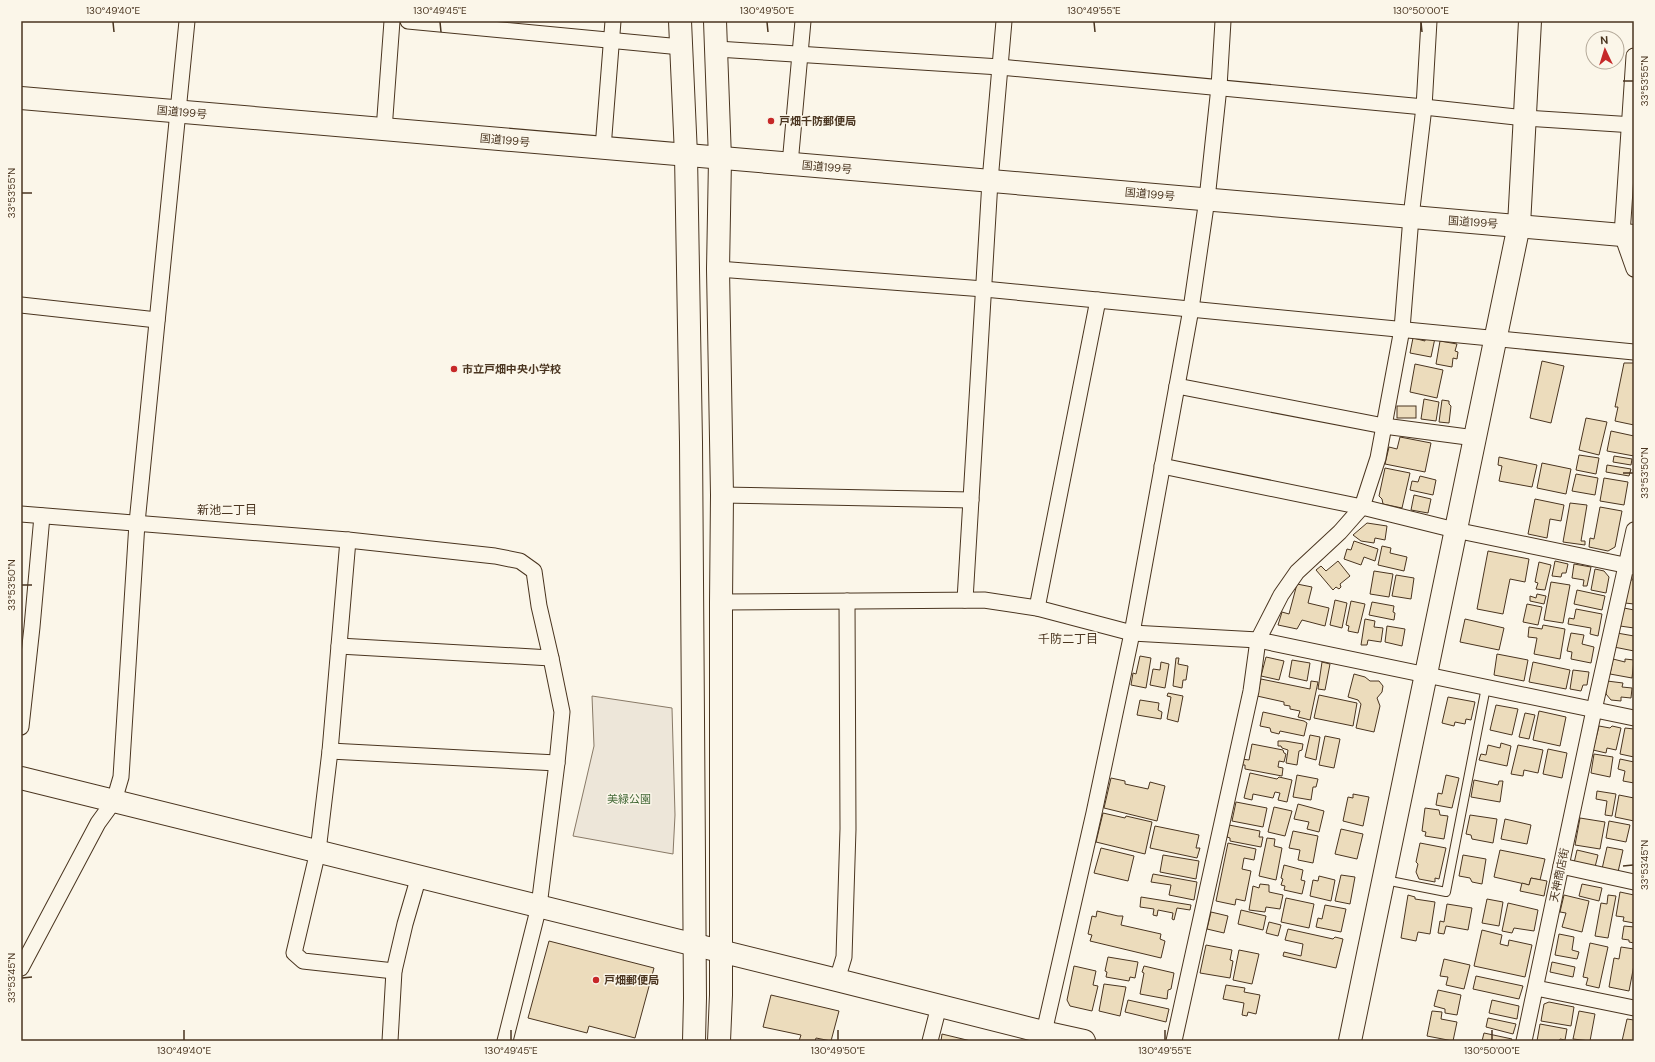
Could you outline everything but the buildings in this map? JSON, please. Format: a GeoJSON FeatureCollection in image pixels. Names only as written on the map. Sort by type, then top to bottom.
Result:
{"type":"FeatureCollection","features":[{"type":"Feature","properties":{"kind":"main road"},"geometry":{"type":"LineString","coordinates":[[680,21],[686,155],[691,442],[695,944],[694,1041]]}},
{"type":"Feature","properties":{"kind":"main road"},"geometry":{"type":"LineString","coordinates":[[715,21],[720,159],[718,268],[722,495],[720,602],[719,1041]]}},
{"type":"Feature","properties":{"kind":"main road"},"geometry":{"type":"LineString","coordinates":[[1350,1041],[1519,225],[1530,21]]}},
{"type":"Feature","properties":{"kind":"main road","name":"国道199号"},"geometry":{"type":"LineString","coordinates":[[21,98],[720,159],[1207,199],[1411,218],[1519,225],[1628,235]]}},
{"type":"Feature","properties":{"kind":"main road"},"geometry":{"type":"LineString","coordinates":[[21,778],[837,980],[939,1006],[1042,1037],[1084,1041]]}},
{"type":"Feature","properties":{"kind":"street"},"geometry":{"type":"LineString","coordinates":[[21,968],[98,823],[114,801],[121,777],[137,523],[187,21]]}},
{"type":"Feature","properties":{"kind":"street"},"geometry":{"type":"LineString","coordinates":[[384,130],[392,21]]}},
{"type":"Feature","properties":{"kind":"street"},"geometry":{"type":"LineString","coordinates":[[408,21],[681,47]]}},
{"type":"Feature","properties":{"kind":"street"},"geometry":{"type":"LineString","coordinates":[[603,148],[613,41],[613,21]]}},
{"type":"Feature","properties":{"kind":"street"},"geometry":{"type":"LineString","coordinates":[[790,164],[803,21]]}},
{"type":"Feature","properties":{"kind":"street"},"geometry":{"type":"LineString","coordinates":[[965,600],[990,181],[1004,21]]}},
{"type":"Feature","properties":{"kind":"street"},"geometry":{"type":"LineString","coordinates":[[1042,1037],[1094,813],[1132,633],[1191,309],[1207,199],[1219,87],[1223,21]]}},
{"type":"Feature","properties":{"kind":"street"},"geometry":{"type":"LineString","coordinates":[[1174,1041],[1251,691],[1258,640],[1281,595],[1297,572],[1340,532],[1362,507],[1378,458],[1402,329],[1411,218],[1424,107],[1429,21]]}},
{"type":"Feature","properties":{"kind":"street"},"geometry":{"type":"LineString","coordinates":[[716,49],[1000,67],[1219,87],[1525,118],[1632,125]]}},
{"type":"Feature","properties":{"kind":"street"},"geometry":{"type":"LineString","coordinates":[[1634,56],[1628,235],[1634,269]]}},
{"type":"Feature","properties":{"kind":"street"},"geometry":{"type":"LineString","coordinates":[[718,268],[984,289],[1634,352]]}},
{"type":"Feature","properties":{"kind":"street"},"geometry":{"type":"LineString","coordinates":[[1037,608],[1098,300]]}},
{"type":"Feature","properties":{"kind":"street"},"geometry":{"type":"LineString","coordinates":[[21,305],[157,320]]}},
{"type":"Feature","properties":{"kind":"street"},"geometry":{"type":"LineString","coordinates":[[1177,386],[1384,426],[1475,438]]}},
{"type":"Feature","properties":{"kind":"street"},"geometry":{"type":"LineString","coordinates":[[1162,466],[1362,507],[1455,530],[1630,566]]}},
{"type":"Feature","properties":{"kind":"street"},"geometry":{"type":"LineString","coordinates":[[722,495],[971,500]]}},
{"type":"Feature","properties":{"kind":"street"},"geometry":{"type":"LineString","coordinates":[[21,514],[348,540],[495,556],[520,561],[534,571],[539,606],[562,712],[539,906],[506,1041]]}},
{"type":"Feature","properties":{"kind":"street"},"geometry":{"type":"LineString","coordinates":[[21,727],[42,516]]}},
{"type":"Feature","properties":{"kind":"street","name":"天神商店街"},"geometry":{"type":"LineString","coordinates":[[1524,1041],[1594,710],[1630,566],[1634,530]]}},
{"type":"Feature","properties":{"kind":"street"},"geometry":{"type":"LineString","coordinates":[[348,540],[330,750],[318,851],[294,953],[303,961],[394,971]]}},
{"type":"Feature","properties":{"kind":"street"},"geometry":{"type":"LineString","coordinates":[[720,602],[984,600],[1037,608],[1132,633],[1258,640],[1634,718]]}},
{"type":"Feature","properties":{"kind":"street"},"geometry":{"type":"LineString","coordinates":[[837,980],[844,957],[848,830],[847,601]]}},
{"type":"Feature","properties":{"kind":"street"},"geometry":{"type":"LineString","coordinates":[[339,646],[551,658]]}},
{"type":"Feature","properties":{"kind":"street"},"geometry":{"type":"LineString","coordinates":[[330,750],[557,763]]}},
{"type":"Feature","properties":{"kind":"street"},"geometry":{"type":"LineString","coordinates":[[1561,866],[1634,882]]}},
{"type":"Feature","properties":{"kind":"street"},"geometry":{"type":"LineString","coordinates":[[390,1041],[394,971],[405,924],[419,876]]}},
{"type":"Feature","properties":{"kind":"street"},"geometry":{"type":"LineString","coordinates":[[1536,988],[1634,1008]]}},
{"type":"Feature","properties":{"kind":"street"},"geometry":{"type":"LineString","coordinates":[[930,1041],[939,1006]]}},
{"type":"Feature","properties":{"kind":"lane"},"geometry":{"type":"LineString","coordinates":[[1384,879],[1446,892],[1486,687]]}},
{"type":"Feature","properties":{"kind":"green space","name":"美緑公園"},"geometry":{"type":"Polygon","coordinates":[[[592,696],[672,708],[675,815],[673,854],[573,836],[594,746],[592,696]]]}},
{"type":"Feature","properties":{"kind":"place","name":"戸畑千防郵便局"},"geometry":{"type":"Point","coordinates":[771,121]}},
{"type":"Feature","properties":{"kind":"place","name":"市立戸畑中央小学校"},"geometry":{"type":"Point","coordinates":[454,369]}},
{"type":"Feature","properties":{"kind":"place","name":"戸畑郵便局"},"geometry":{"type":"Point","coordinates":[596,980]}},
{"type":"Feature","properties":{"kind":"district","name":"新池二丁目"},"geometry":{"type":"Point","coordinates":[227,510]}},
{"type":"Feature","properties":{"kind":"district","name":"千防二丁目"},"geometry":{"type":"Point","coordinates":[1068,639]}}]}
